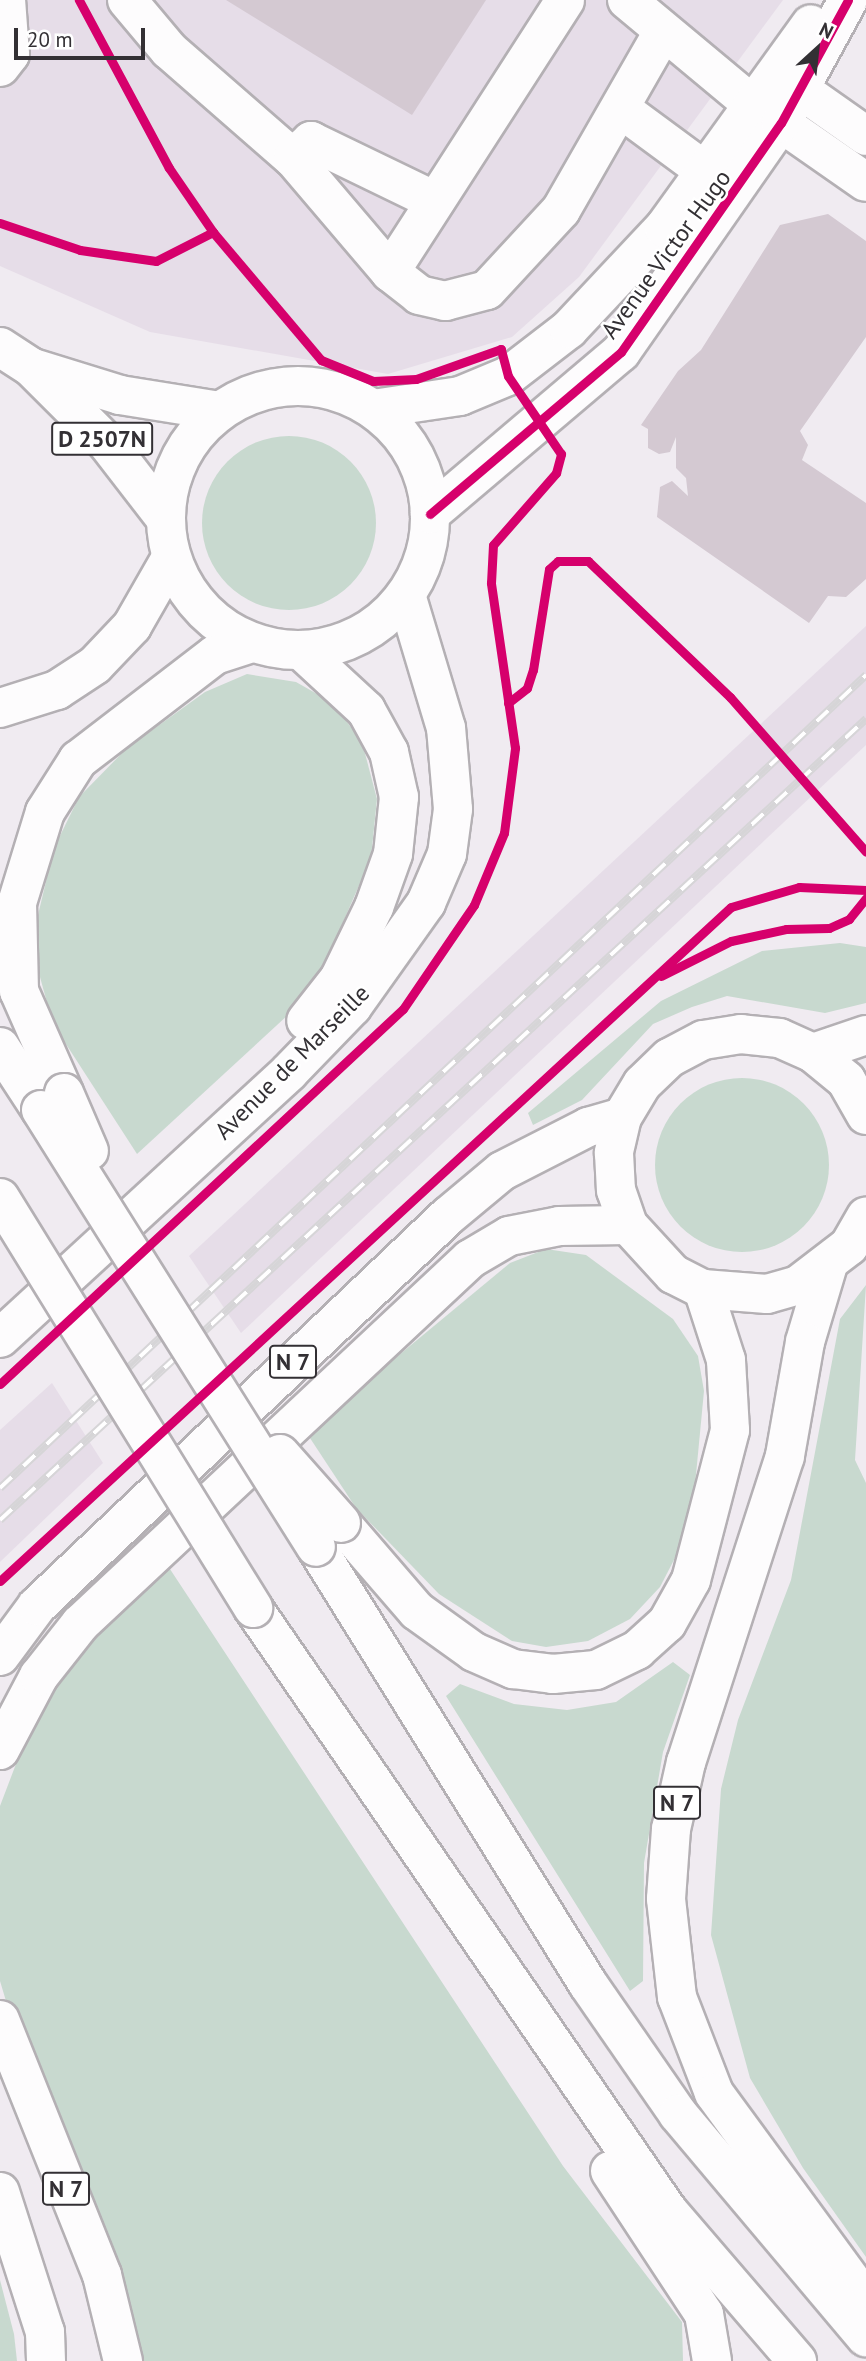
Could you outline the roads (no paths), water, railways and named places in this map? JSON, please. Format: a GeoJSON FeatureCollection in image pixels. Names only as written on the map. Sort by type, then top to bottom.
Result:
{"type":"FeatureCollection","features":[{"type":"Feature","properties":{"kind":"main road"},"geometry":{"type":"LineString","coordinates":[[0,67],[10,54],[6,0]]}},
{"type":"Feature","properties":{"kind":"main road"},"geometry":{"type":"LineString","coordinates":[[127,0],[169,50],[293,158],[390,272],[419,295],[445,301],[487,290],[561,210],[662,34]]}},
{"type":"Feature","properties":{"kind":"main road"},"geometry":{"type":"LineString","coordinates":[[390,272],[565,0]]}},
{"type":"Feature","properties":{"kind":"main road"},"geometry":{"type":"LineString","coordinates":[[627,0],[662,34],[767,114],[866,182]]}},
{"type":"Feature","properties":{"kind":"main road","name":"Avenue Victor Hugo"},"geometry":{"type":"LineString","coordinates":[[430,514],[621,352],[767,114],[829,0]]}},
{"type":"Feature","properties":{"kind":"main road","name":"Avenue Victor Hugo"},"geometry":{"type":"LineString","coordinates":[[373,409],[460,396],[542,353],[609,290],[705,171],[798,88],[848,0]]}},
{"type":"Feature","properties":{"kind":"main road"},"geometry":{"type":"LineString","coordinates":[[798,88],[866,136]]}},
{"type":"Feature","properties":{"kind":"main road"},"geometry":{"type":"LineString","coordinates":[[621,109],[705,171]]}},
{"type":"Feature","properties":{"kind":"main road"},"geometry":{"type":"LineString","coordinates":[[293,158],[311,141],[435,201]]}},
{"type":"Feature","properties":{"kind":"main road","name":"D 2507N"},"geometry":{"type":"LineString","coordinates":[[15,357],[120,394],[220,411]]}},
{"type":"Feature","properties":{"kind":"main road","name":"D 2507N"},"geometry":{"type":"LineString","coordinates":[[15,357],[107,443],[165,519]]}},
{"type":"Feature","properties":{"kind":"main road"},"geometry":{"type":"LineString","coordinates":[[313,387],[373,409],[403,438],[422,474],[430,514],[420,570],[406,595],[361,635],[302,651],[252,643],[217,623],[190,594],[172,558],[165,519],[172,477],[191,440],[220,411],[249,395],[313,387]]}},
{"type":"Feature","properties":{"kind":"main road"},"geometry":{"type":"LineString","coordinates":[[0,708],[57,690],[94,665],[132,626],[172,558]]}},
{"type":"Feature","properties":{"kind":"main road","name":"Avenue de Marseille"},"geometry":{"type":"LineString","coordinates":[[0,1338],[289,1073],[352,1007],[426,903],[447,854],[453,809],[446,728],[406,595]]}},
{"type":"Feature","properties":{"kind":"main road"},"geometry":{"type":"LineString","coordinates":[[252,643],[215,655],[88,752],[45,812],[17,903],[19,991],[52,1102],[145,1278],[211,1377],[329,1535],[588,1984],[670,2103],[738,2192],[866,2337]]}},
{"type":"Feature","properties":{"kind":"main road","name":"Avenue de Marseille"},"geometry":{"type":"LineString","coordinates":[[0,1308],[277,1051],[323,1002],[356,949],[393,854],[395,774],[366,710],[302,651]]}},
{"type":"Feature","properties":{"kind":"main road"},"geometry":{"type":"LineString","coordinates":[[866,1115],[846,1080],[814,1053],[779,1038],[741,1034],[703,1040],[669,1058],[642,1084],[622,1117],[614,1153],[616,1190],[628,1225],[673,1274],[703,1289],[767,1294],[827,1268],[866,1216]]}},
{"type":"Feature","properties":{"kind":"main road"},"geometry":{"type":"LineString","coordinates":[[814,1053],[866,1035]]}},
{"type":"Feature","properties":{"kind":"main road"},"geometry":{"type":"LineString","coordinates":[[0,1047],[52,1102]]}},
{"type":"Feature","properties":{"kind":"main road","name":"N 7"},"geometry":{"type":"LineString","coordinates":[[0,1656],[37,1606],[448,1216],[502,1171],[588,1126],[622,1117]]}},
{"type":"Feature","properties":{"kind":"main road"},"geometry":{"type":"LineString","coordinates":[[0,1198],[253,1608],[416,1848],[668,2211],[797,2361]]}},
{"type":"Feature","properties":{"kind":"main road","name":"N 7"},"geometry":{"type":"LineString","coordinates":[[0,1750],[39,1676],[80,1623],[470,1259],[509,1236],[559,1226],[628,1225]]}},
{"type":"Feature","properties":{"kind":"main road"},"geometry":{"type":"LineString","coordinates":[[0,1243],[140,1424]]}},
{"type":"Feature","properties":{"kind":"main road","name":"N 7"},"geometry":{"type":"LineString","coordinates":[[827,1268],[805,1342],[785,1456],[686,1762],[671,1829],[666,1899],[677,1997],[714,2093],[866,2301]]}},
{"type":"Feature","properties":{"kind":"main road"},"geometry":{"type":"LineString","coordinates":[[329,1535],[417,1611],[474,1652],[513,1669],[552,1674],[596,1670],[637,1650],[667,1623],[691,1580],[730,1430],[726,1360],[703,1289]]}},
{"type":"Feature","properties":{"kind":"main road"},"geometry":{"type":"LineString","coordinates":[[416,1848],[565,2104],[704,2314],[712,2361]]}},
{"type":"Feature","properties":{"kind":"main road","name":"N 7"},"geometry":{"type":"LineString","coordinates":[[0,2020],[102,2275],[123,2361]]}},
{"type":"Feature","properties":{"kind":"main road","name":"N 7"},"geometry":{"type":"LineString","coordinates":[[0,2192],[46,2332],[46,2361]]}},
{"type":"Feature","properties":{"kind":"railway"},"geometry":{"type":"LineString","coordinates":[[0,1488],[866,675]]}},
{"type":"Feature","properties":{"kind":"railway"},"geometry":{"type":"LineString","coordinates":[[0,1520],[866,719]]}}]}
